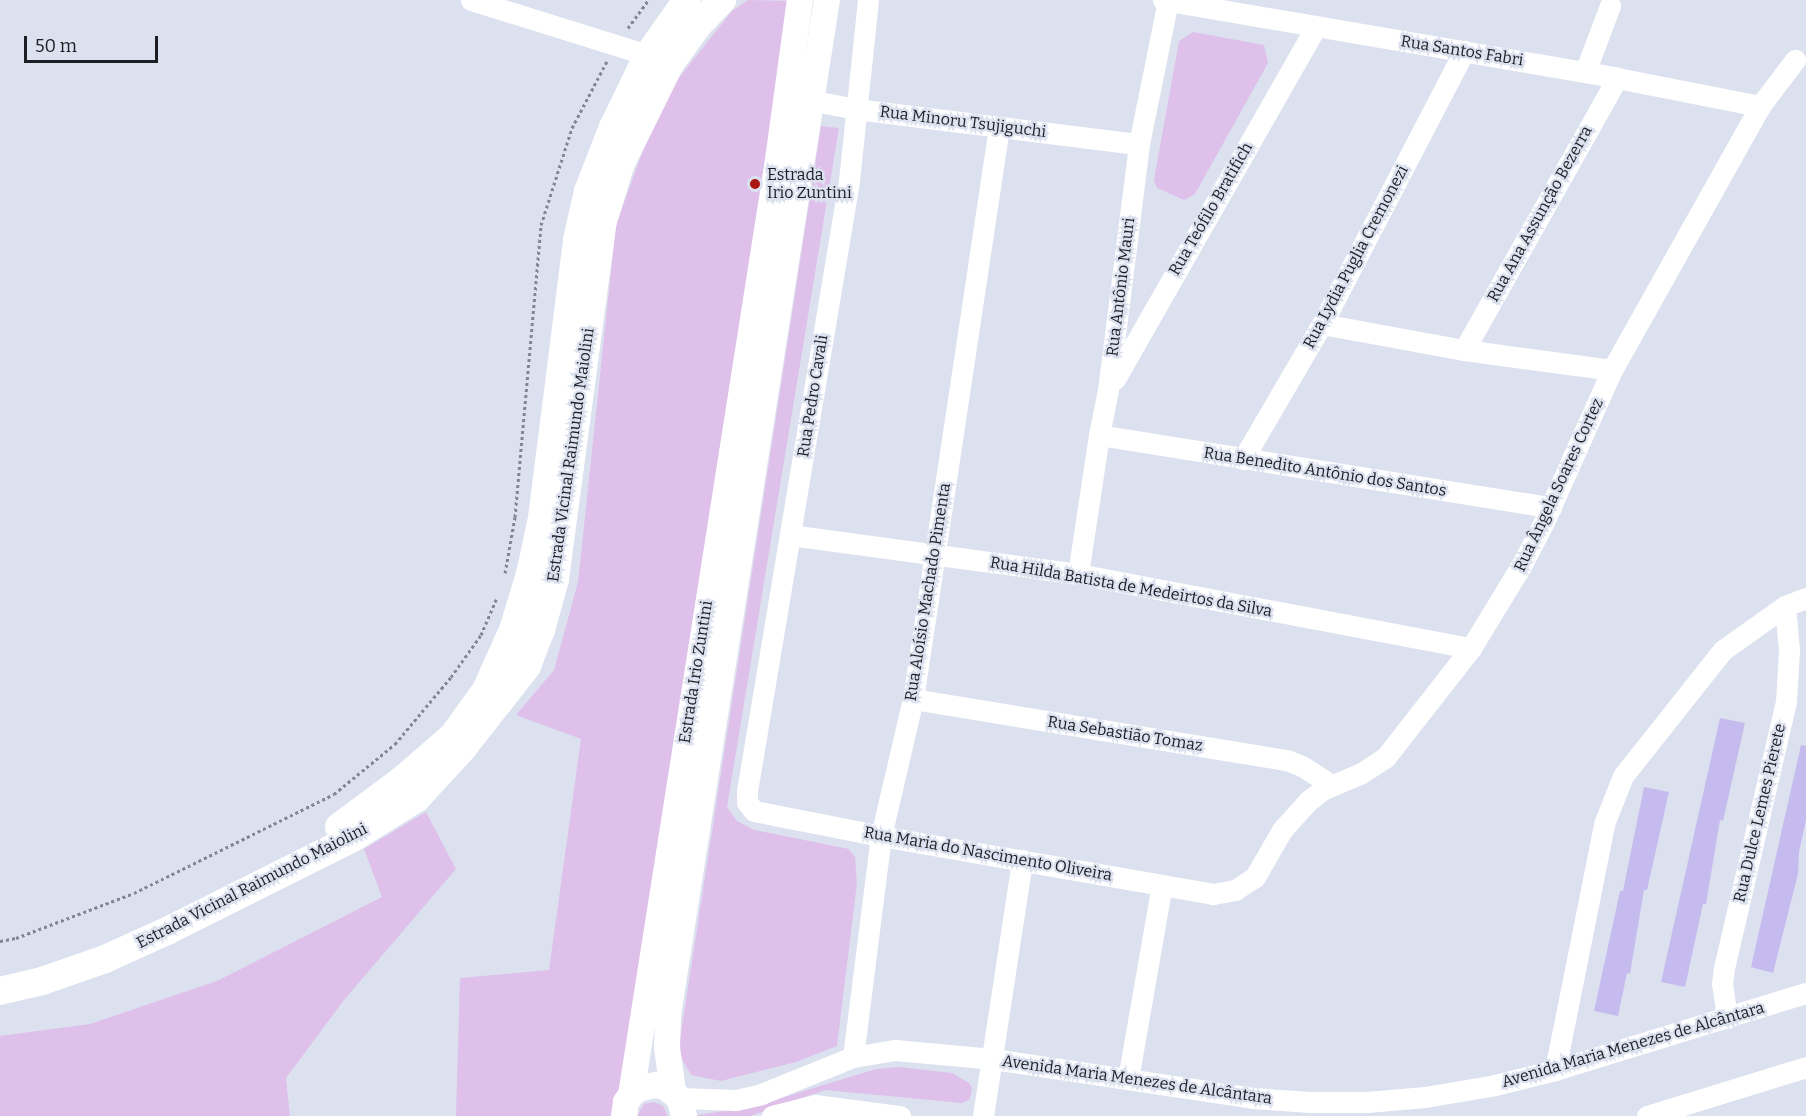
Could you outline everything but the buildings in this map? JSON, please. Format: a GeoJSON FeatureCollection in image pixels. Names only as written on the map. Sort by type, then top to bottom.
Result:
{"type":"FeatureCollection","features":[{"type":"Feature","properties":{"kind":"main road","name":"Estrada Vicinal Raimundo Maiolini"},"geometry":{"type":"LineString","coordinates":[[0,973],[39,966],[141,924],[338,828],[402,780],[453,736],[486,690],[513,630],[530,574],[542,518],[577,240],[588,191],[613,127],[648,55],[687,0]]}},
{"type":"Feature","properties":{"kind":"main road","name":"Estrada Vicinal Raimundo Maiolini"},"geometry":{"type":"LineString","coordinates":[[0,991],[42,981],[105,959],[167,931],[353,838],[417,798],[464,748],[527,666],[542,630],[555,579],[603,221],[621,163],[670,64],[698,25],[722,0]]}},
{"type":"Feature","properties":{"kind":"street"},"geometry":{"type":"LineString","coordinates":[[471,0],[648,55]]}},
{"type":"Feature","properties":{"kind":"street","name":"Estrada Irio Zuntini"},"geometry":{"type":"LineString","coordinates":[[628,1105],[788,96],[800,0]]}},
{"type":"Feature","properties":{"kind":"street","name":"Estrada Irio Zuntini"},"geometry":{"type":"LineString","coordinates":[[679,1102],[667,1048],[668,1015],[827,0]]}},
{"type":"Feature","properties":{"kind":"street","name":"Rua Pedro Cavali"},"geometry":{"type":"LineString","coordinates":[[747,791],[849,181],[868,0]]}},
{"type":"Feature","properties":{"kind":"street","name":"Rua Santos Fabri"},"geometry":{"type":"LineString","coordinates":[[1166,0],[1315,28],[1585,72],[1760,106]]}},
{"type":"Feature","properties":{"kind":"street","name":"Rua Antônio Mauri"},"geometry":{"type":"LineString","coordinates":[[1078,574],[1108,390],[1139,144],[1166,0]]}},
{"type":"Feature","properties":{"kind":"street"},"geometry":{"type":"LineString","coordinates":[[1585,72],[1610,6]]}},
{"type":"Feature","properties":{"kind":"street","name":"Rua Teófilo Bratifich"},"geometry":{"type":"LineString","coordinates":[[1108,390],[1315,28]]}},
{"type":"Feature","properties":{"kind":"street","name":"Rua Lydia Puglia Cremonezi"},"geometry":{"type":"LineString","coordinates":[[1243,459],[1322,324],[1464,51]]}},
{"type":"Feature","properties":{"kind":"street","name":"Rua Ângela Soares Cortez"},"geometry":{"type":"LineString","coordinates":[[1243,887],[1260,871],[1294,814],[1331,785],[1360,774],[1385,758],[1471,648],[1521,566],[1551,507],[1612,370],[1760,106],[1795,60]]}},
{"type":"Feature","properties":{"kind":"street","name":"Rua Ana Assunção Bezerra"},"geometry":{"type":"LineString","coordinates":[[1464,350],[1617,78]]}},
{"type":"Feature","properties":{"kind":"street","name":"Rua Minoru Tsujiguchi"},"geometry":{"type":"LineString","coordinates":[[788,96],[856,109],[1139,144]]}},
{"type":"Feature","properties":{"kind":"street","name":"Rua Aloísio Machado Pimenta"},"geometry":{"type":"LineString","coordinates":[[853,1057],[881,836],[913,699],[999,127]]}},
{"type":"Feature","properties":{"kind":"street"},"geometry":{"type":"LineString","coordinates":[[1322,324],[1464,350],[1612,370]]}},
{"type":"Feature","properties":{"kind":"street","name":"Rua Benedito Antônio dos Santos"},"geometry":{"type":"LineString","coordinates":[[1099,435],[1551,507]]}},
{"type":"Feature","properties":{"kind":"street","name":"Rua Hilda Batista de Medeirtos da Silva"},"geometry":{"type":"LineString","coordinates":[[790,535],[1078,574],[1471,648]]}},
{"type":"Feature","properties":{"kind":"street"},"geometry":{"type":"LineString","coordinates":[[1555,1070],[1604,824],[1613,794],[1623,776],[1710,663],[1723,650],[1785,606],[1806,598]]}},
{"type":"Feature","properties":{"kind":"street","name":"Rua Dulce Lemes Pierete"},"geometry":{"type":"LineString","coordinates":[[1727,1018],[1722,984],[1724,968],[1786,702],[1789,650],[1785,606]]}},
{"type":"Feature","properties":{"kind":"street","name":"Rua Sebastião Tomaz"},"geometry":{"type":"LineString","coordinates":[[913,699],[1287,760],[1302,766],[1331,785]]}},
{"type":"Feature","properties":{"kind":"street","name":"Rua Maria do Nascimento Oliveira"},"geometry":{"type":"LineString","coordinates":[[747,791],[747,802],[754,811],[881,836],[1213,894],[1243,887]]}},
{"type":"Feature","properties":{"kind":"street"},"geometry":{"type":"LineString","coordinates":[[983,1116],[1022,860]]}},
{"type":"Feature","properties":{"kind":"street"},"geometry":{"type":"LineString","coordinates":[[1128,1078],[1162,885]]}},
{"type":"Feature","properties":{"kind":"street","name":"Avenida Maria Menezes de Alcântara"},"geometry":{"type":"LineString","coordinates":[[679,1102],[736,1100],[761,1094],[853,1057],[895,1050],[993,1059],[1128,1078],[1206,1092],[1310,1102],[1367,1102],[1426,1107],[1806,993]]}},
{"type":"Feature","properties":{"kind":"street"},"geometry":{"type":"LineString","coordinates":[[1647,1116],[1806,1067]]}},
{"type":"Feature","properties":{"kind":"street"},"geometry":{"type":"LineString","coordinates":[[628,1105],[638,1089],[656,1085],[679,1102]]}},
{"type":"Feature","properties":{"kind":"street"},"geometry":{"type":"LineString","coordinates":[[772,1116],[815,1105],[900,1116]]}},
{"type":"Feature","properties":{"kind":"path"},"geometry":{"type":"LineString","coordinates":[[504,575],[515,517],[541,225],[572,128],[617,44],[648,0]]}},
{"type":"Feature","properties":{"kind":"path"},"geometry":{"type":"LineString","coordinates":[[0,940],[16,938],[134,893],[334,794],[395,744],[451,677],[481,635],[498,596]]}},
{"type":"Feature","properties":{"kind":"shaded area"},"geometry":{"type":"Polygon","coordinates":[[[748,0],[790,1],[615,1116],[456,1116],[460,978],[549,970],[581,739],[516,715],[554,670],[578,582],[616,225],[643,150],[678,79],[732,11],[748,0]]]}},
{"type":"Feature","properties":{"kind":"shaded area"},"geometry":{"type":"Polygon","coordinates":[[[1193,32],[1264,45],[1268,63],[1195,194],[1184,200],[1157,188],[1154,180],[1179,41],[1193,32]]]}},
{"type":"Feature","properties":{"kind":"shaded area"},"geometry":{"type":"Polygon","coordinates":[[[821,126],[839,128],[727,807],[737,821],[754,830],[849,849],[855,857],[857,883],[837,1046],[796,1062],[721,1081],[691,1075],[678,1052],[821,126]]]}},
{"type":"Feature","properties":{"kind":"shaded area"},"geometry":{"type":"Polygon","coordinates":[[[426,812],[456,869],[344,1000],[286,1078],[290,1116],[0,1116],[0,1036],[90,1024],[217,981],[382,897],[364,849],[426,812]]]}},
{"type":"Feature","properties":{"kind":"shaded area"},"geometry":{"type":"Polygon","coordinates":[[[899,1067],[952,1073],[969,1083],[972,1088],[970,1099],[962,1103],[825,1090],[750,1116],[692,1116],[755,1106],[876,1069],[899,1067]]]}},
{"type":"Feature","properties":{"kind":"shaded area"},"geometry":{"type":"Polygon","coordinates":[[[654,1102],[663,1106],[668,1116],[637,1116],[644,1104],[654,1102]]]}},
{"type":"Feature","properties":{"kind":"place","name":"Estrada Irio Zuntini"},"geometry":{"type":"Point","coordinates":[755,184]}}]}
